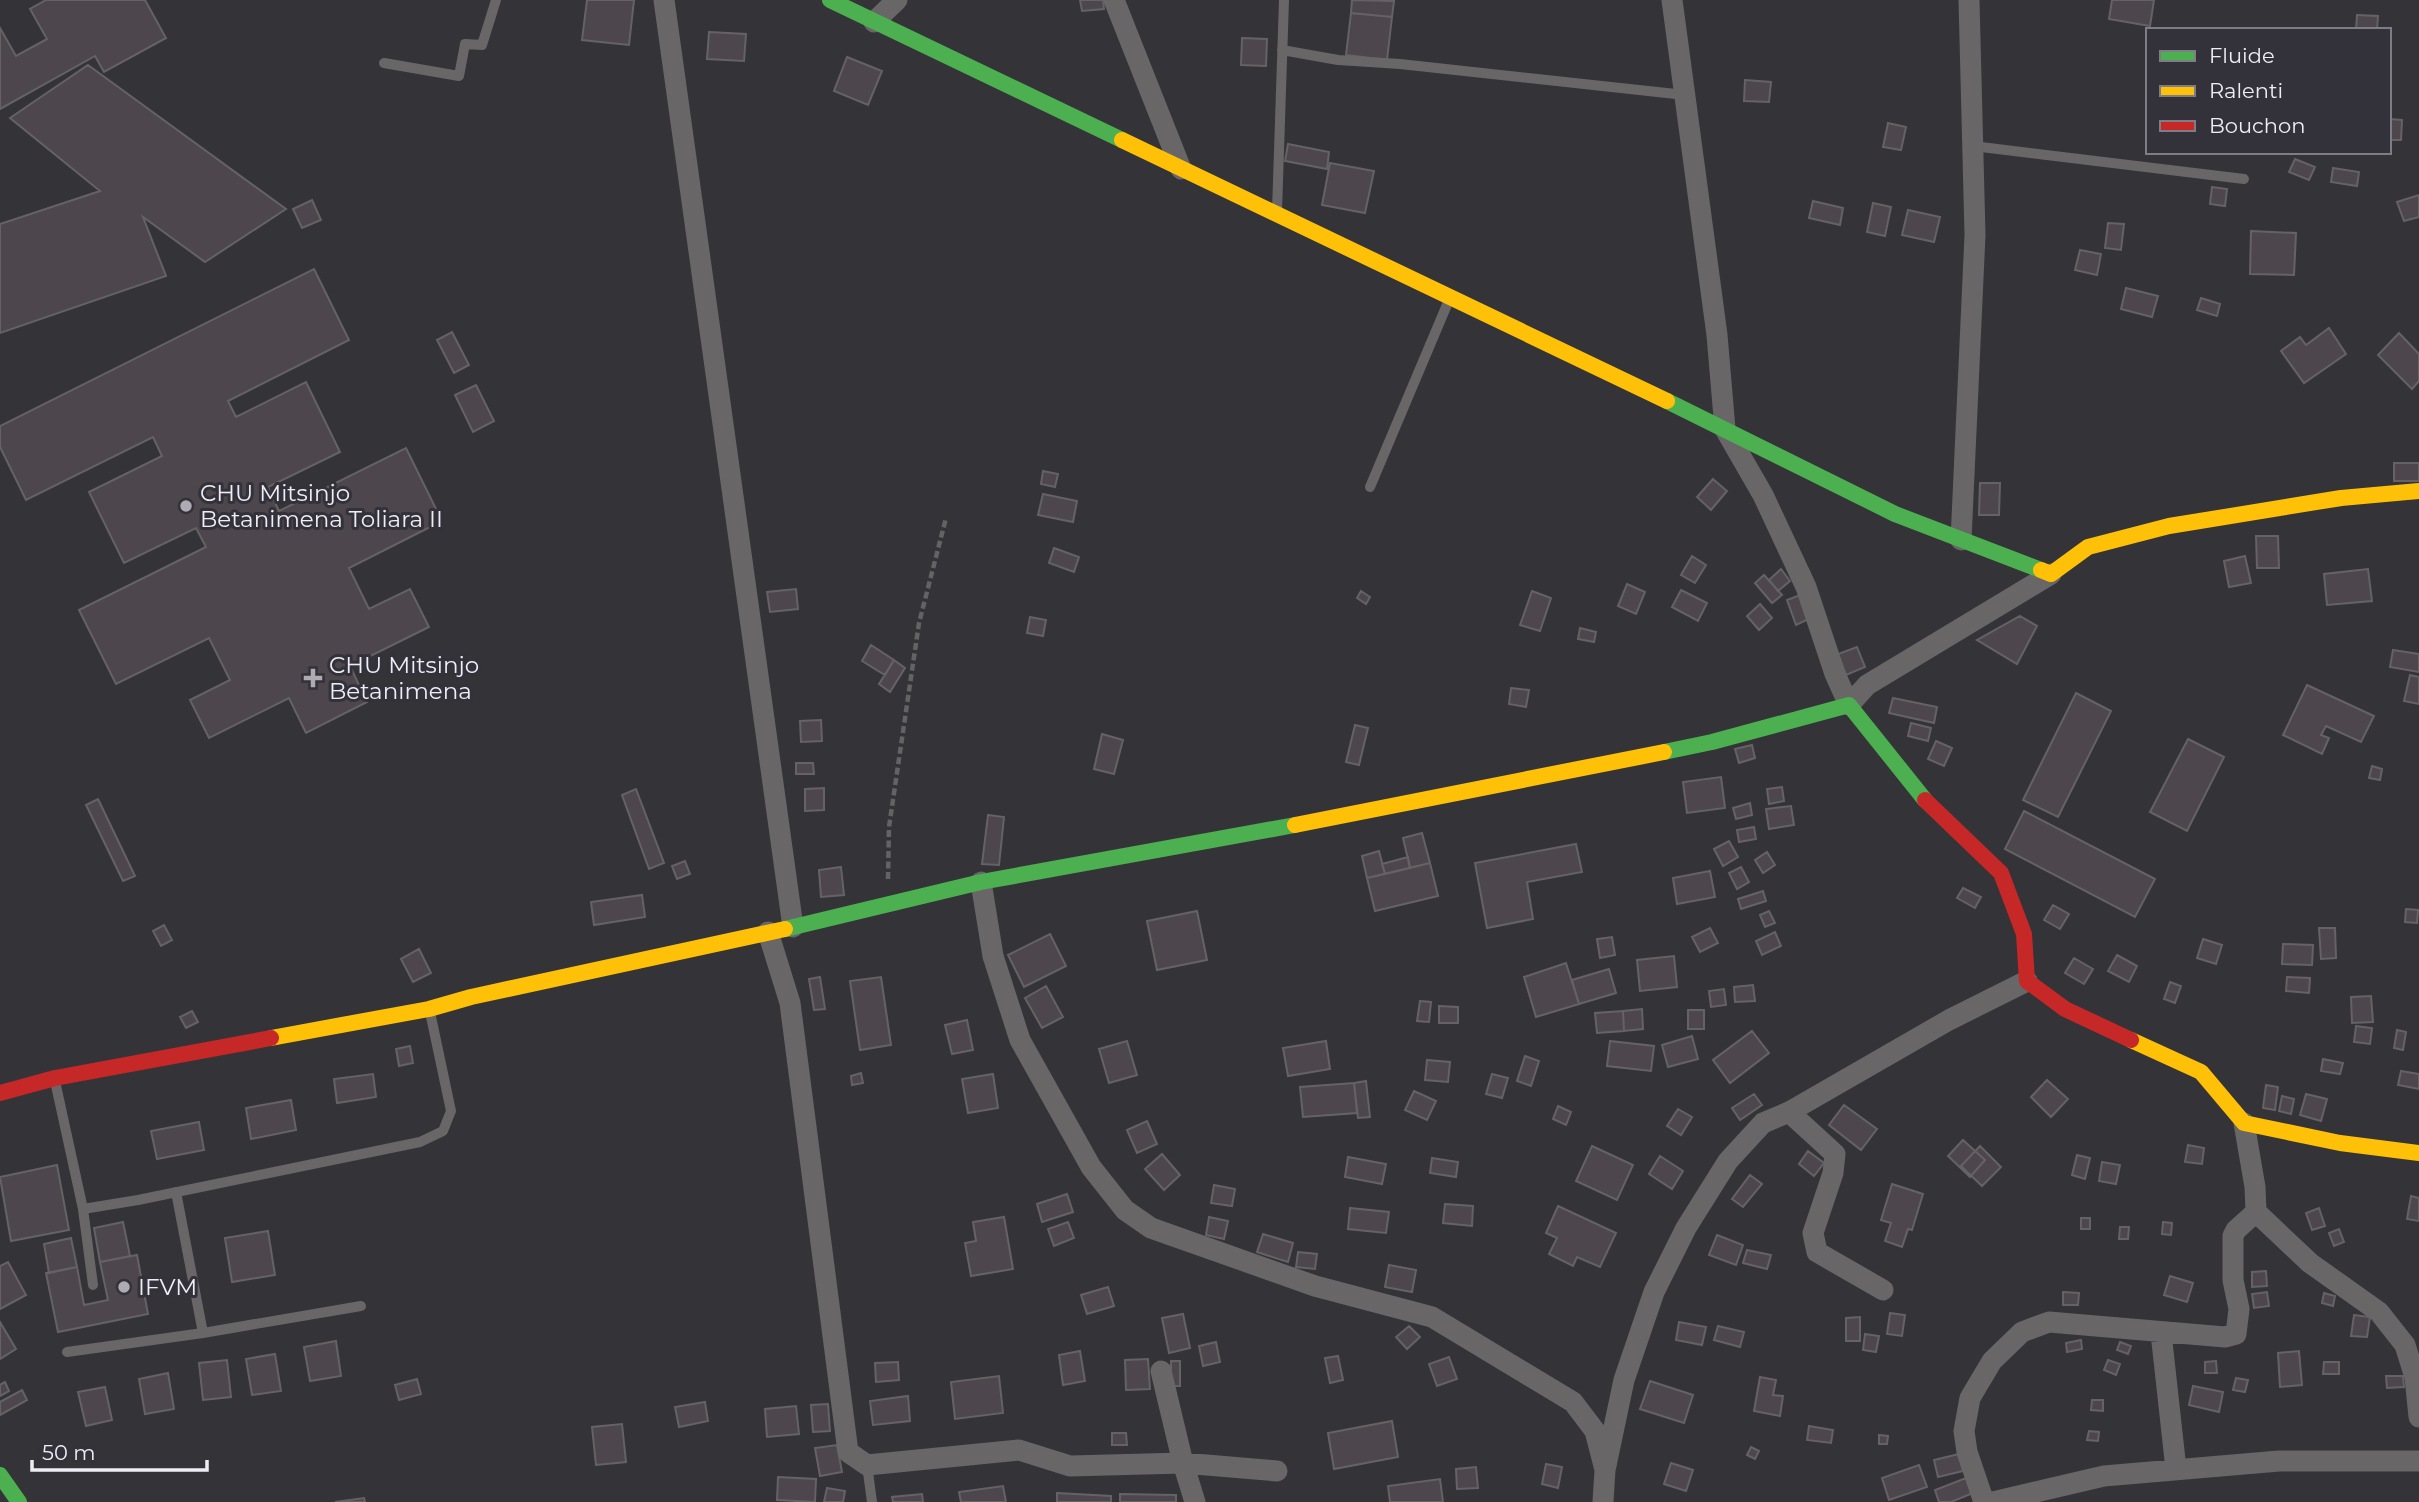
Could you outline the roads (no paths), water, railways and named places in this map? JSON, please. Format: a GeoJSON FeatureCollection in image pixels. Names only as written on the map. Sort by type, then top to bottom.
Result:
{"type":"FeatureCollection","features":[{"type":"Feature","properties":{"kind":"street"},"geometry":{"type":"LineString","coordinates":[[664,0],[793,927]]}},
{"type":"Feature","properties":{"kind":"street"},"geometry":{"type":"LineString","coordinates":[[830,0],[1725,429],[1895,514],[2051,574]]}},
{"type":"Feature","properties":{"kind":"street"},"geometry":{"type":"LineString","coordinates":[[874,22],[897,0]]}},
{"type":"Feature","properties":{"kind":"street"},"geometry":{"type":"LineString","coordinates":[[1114,0],[1181,169]]}},
{"type":"Feature","properties":{"kind":"street"},"geometry":{"type":"LineString","coordinates":[[1672,0],[1717,335],[1725,429],[1763,495],[1806,587],[1835,674],[1849,705],[1920,795],[2001,873],[2024,934],[2027,981],[2065,1009],[2201,1072],[2244,1123],[2255,1187],[2256,1212],[2310,1263],[2379,1311],[2405,1345],[2415,1377],[2419,1417]]}},
{"type":"Feature","properties":{"kind":"street"},"geometry":{"type":"LineString","coordinates":[[1961,540],[1975,234],[1969,0]]}},
{"type":"Feature","properties":{"kind":"street"},"geometry":{"type":"LineString","coordinates":[[0,1093],[55,1078],[429,1009],[981,882],[1324,820],[1712,742],[1849,705],[1867,685],[2051,574],[2088,547],[2169,526],[2341,498],[2419,491]]}},
{"type":"Feature","properties":{"kind":"street"},"geometry":{"type":"LineString","coordinates":[[981,882],[993,956],[1020,1040],[1091,1167],[1125,1210],[1151,1228],[1315,1286],[1432,1317],[1573,1402],[1595,1431],[1605,1470]]}},
{"type":"Feature","properties":{"kind":"street"},"geometry":{"type":"LineString","coordinates":[[768,932],[790,1003],[848,1452],[867,1465],[1019,1450],[1070,1466],[1183,1463],[1276,1471]]}},
{"type":"Feature","properties":{"kind":"street"},"geometry":{"type":"LineString","coordinates":[[1603,1502],[1605,1470],[1624,1380],[1654,1293],[1686,1228],[1728,1161],[1763,1123],[1789,1112],[1949,1020],[2027,981]]}},
{"type":"Feature","properties":{"kind":"street"},"geometry":{"type":"LineString","coordinates":[[1789,1112],[1835,1154],[1833,1173],[1813,1233],[1817,1252],[1883,1290]]}},
{"type":"Feature","properties":{"kind":"street"},"geometry":{"type":"LineString","coordinates":[[2244,1123],[2340,1143],[2419,1153]]}},
{"type":"Feature","properties":{"kind":"street"},"geometry":{"type":"LineString","coordinates":[[1984,1502],[1967,1452],[1964,1431],[1970,1398],[1992,1362],[2022,1332],[2049,1322],[2161,1333],[2225,1337],[2236,1334],[2239,1309],[2233,1280],[2233,1236],[2256,1212]]}},
{"type":"Feature","properties":{"kind":"street"},"geometry":{"type":"LineString","coordinates":[[2161,1333],[2176,1469]]}},
{"type":"Feature","properties":{"kind":"street"},"geometry":{"type":"LineString","coordinates":[[1161,1371],[1195,1502]]}},
{"type":"Feature","properties":{"kind":"street"},"geometry":{"type":"LineString","coordinates":[[1993,1502],[2104,1476],[2176,1469],[2279,1461],[2419,1461]]}},
{"type":"Feature","properties":{"kind":"street"},"geometry":{"type":"LineString","coordinates":[[3,1486],[19,1502]]}},
{"type":"Feature","properties":{"kind":"lane"},"geometry":{"type":"LineString","coordinates":[[384,63],[459,76],[465,44],[482,45],[496,0]]}},
{"type":"Feature","properties":{"kind":"lane"},"geometry":{"type":"LineString","coordinates":[[1277,215],[1284,0]]}},
{"type":"Feature","properties":{"kind":"lane"},"geometry":{"type":"LineString","coordinates":[[1282,50],[1338,60],[1400,64],[1685,95]]}},
{"type":"Feature","properties":{"kind":"lane"},"geometry":{"type":"LineString","coordinates":[[1973,146],[2244,179]]}},
{"type":"Feature","properties":{"kind":"lane"},"geometry":{"type":"LineString","coordinates":[[1370,487],[1450,298]]}},
{"type":"Feature","properties":{"kind":"lane"},"geometry":{"type":"LineString","coordinates":[[83,1209],[420,1142],[443,1131],[451,1111],[429,1009]]}},
{"type":"Feature","properties":{"kind":"lane"},"geometry":{"type":"LineString","coordinates":[[55,1078],[83,1209],[93,1285]]}},
{"type":"Feature","properties":{"kind":"lane"},"geometry":{"type":"LineString","coordinates":[[176,1192],[203,1333]]}},
{"type":"Feature","properties":{"kind":"lane"},"geometry":{"type":"LineString","coordinates":[[67,1352],[203,1333],[361,1306]]}},
{"type":"Feature","properties":{"kind":"lane"},"geometry":{"type":"LineString","coordinates":[[867,1465],[872,1502]]}},
{"type":"Feature","properties":{"kind":"place","name":"CHU Mitsinjo Betanimena Toliara II"},"geometry":{"type":"Point","coordinates":[186,506]}},
{"type":"Feature","properties":{"kind":"place","name":"CHU Mitsinjo Betanimena"},"geometry":{"type":"Point","coordinates":[313,678]}},
{"type":"Feature","properties":{"kind":"place","name":"IFVM"},"geometry":{"type":"Point","coordinates":[124,1287]}}]}
